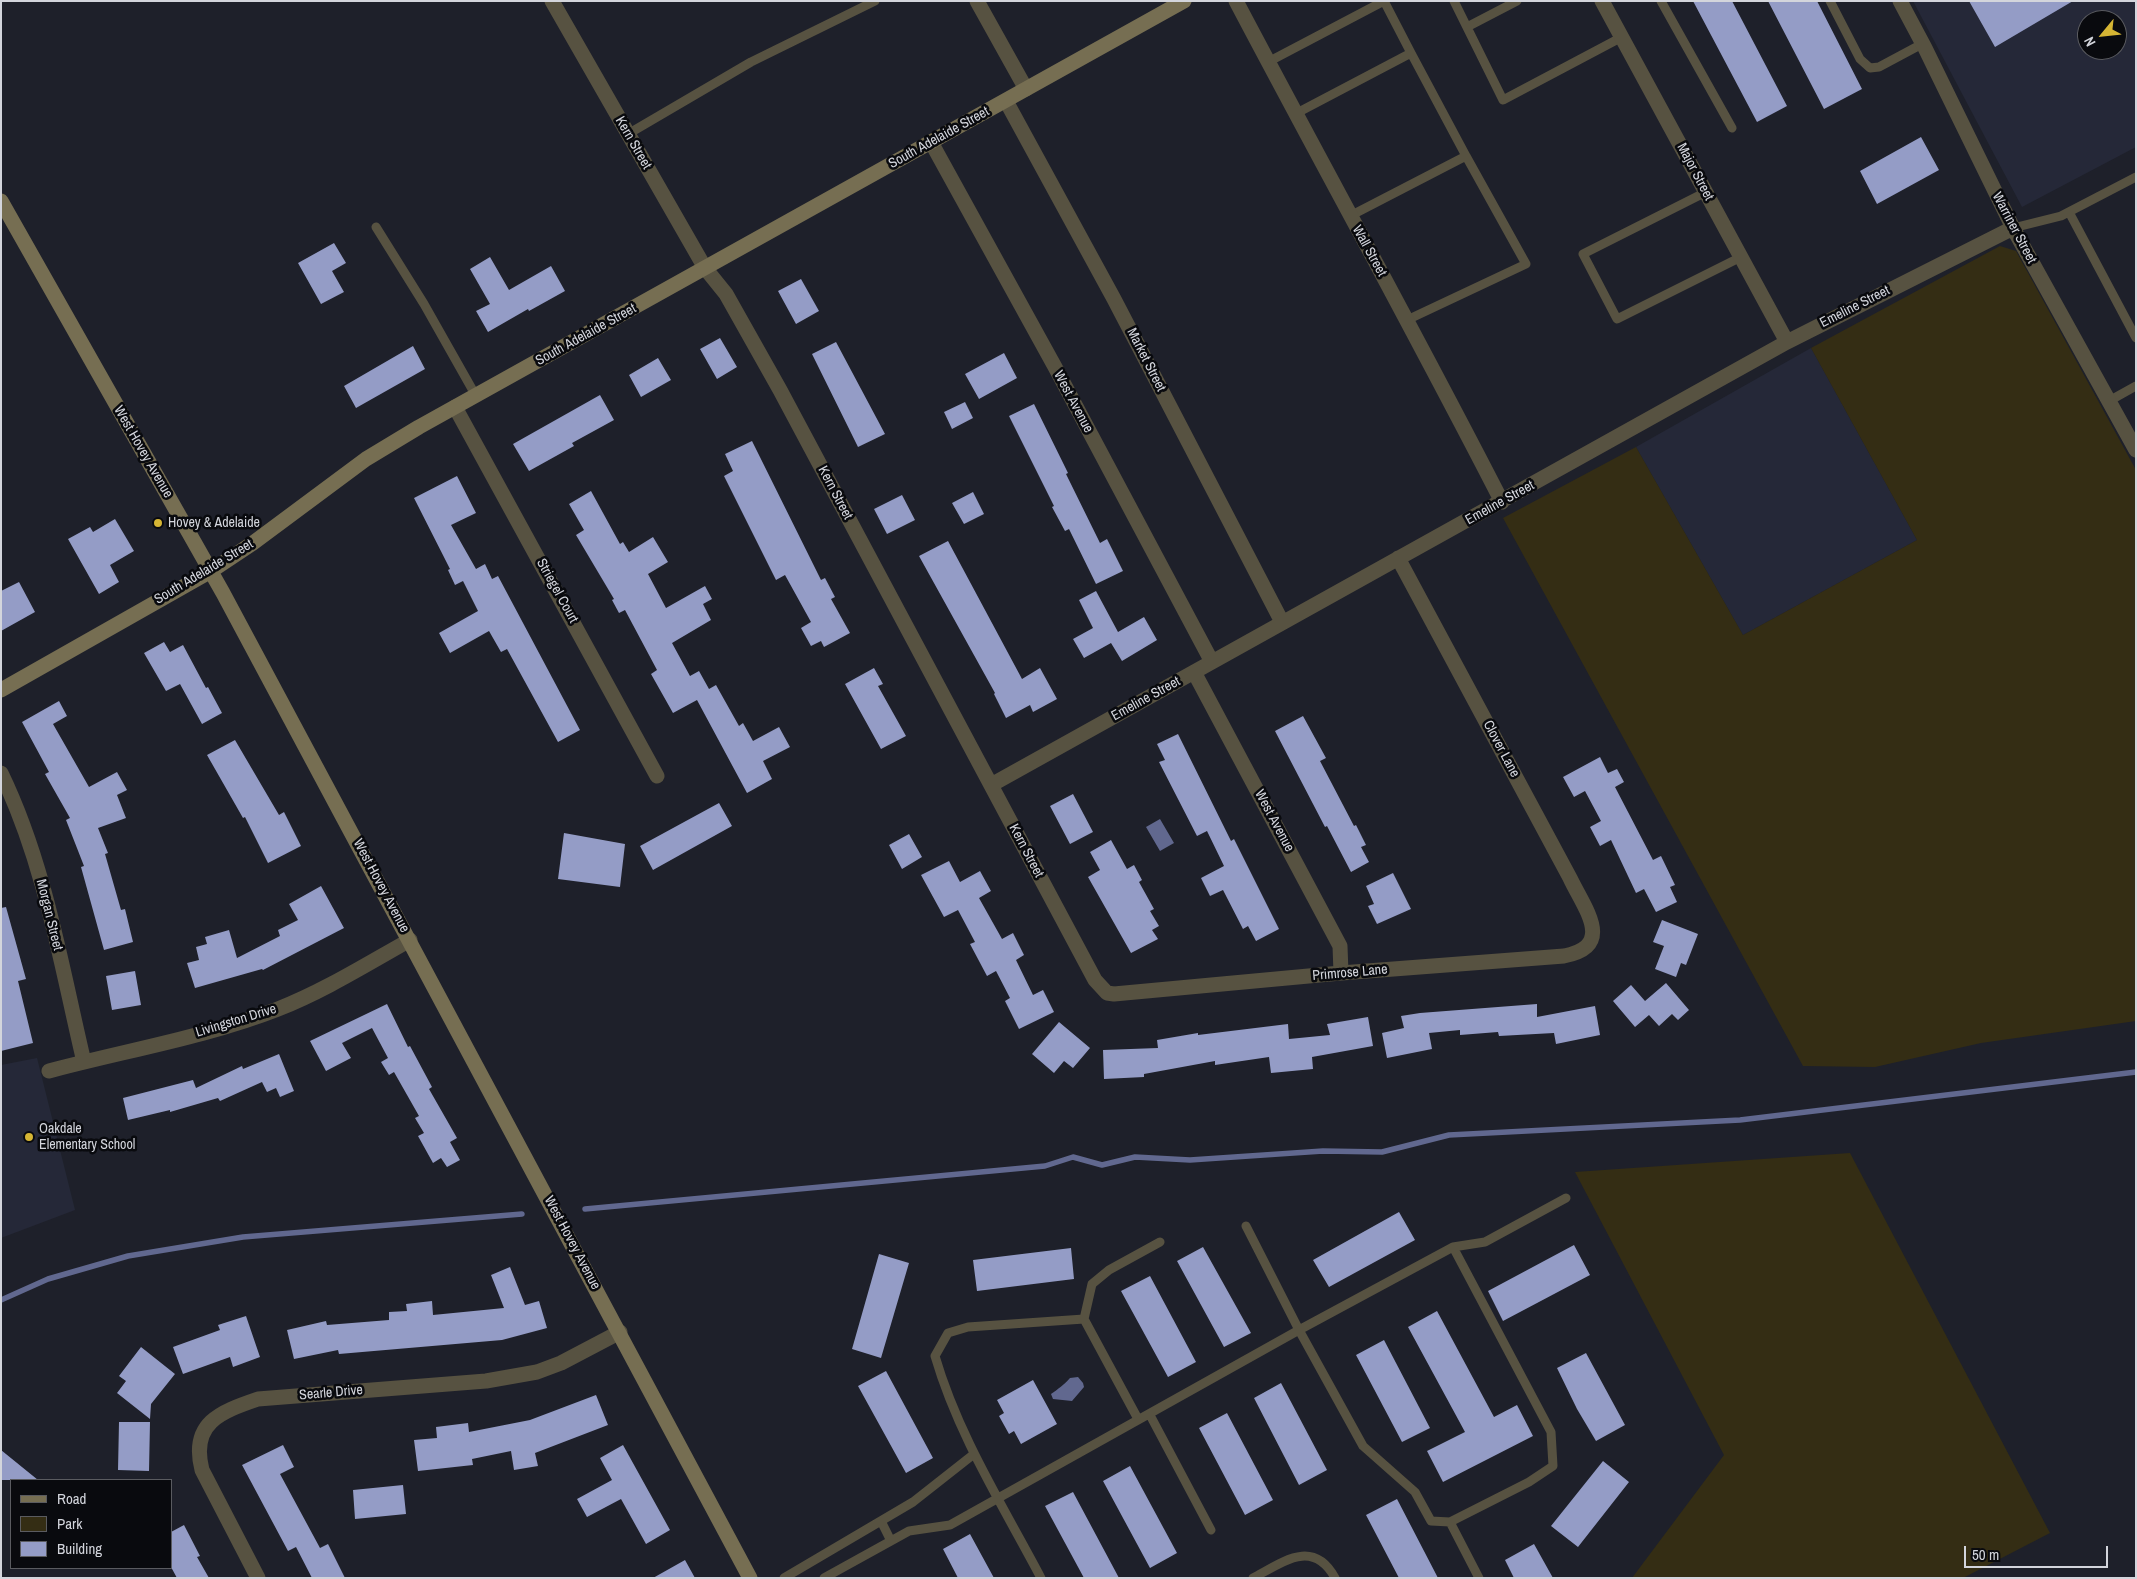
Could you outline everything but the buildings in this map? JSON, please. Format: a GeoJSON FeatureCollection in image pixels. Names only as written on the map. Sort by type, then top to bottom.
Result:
{"type":"FeatureCollection","features":[{"type":"Feature","properties":{"kind":"main road","name":"South Adelaide Street"},"geometry":{"type":"LineString","coordinates":[[1,690],[211,571],[253,543],[366,459],[704,268],[1184,1]]}},
{"type":"Feature","properties":{"kind":"main road","name":"West Hovey Avenue"},"geometry":{"type":"LineString","coordinates":[[1,201],[211,571],[750,1578]]}},
{"type":"Feature","properties":{"kind":"street"},"geometry":{"type":"LineString","coordinates":[[977,1],[1026,89]]}},
{"type":"Feature","properties":{"kind":"street","name":"Wall Street"},"geometry":{"type":"LineString","coordinates":[[1236,1],[1502,502]]}},
{"type":"Feature","properties":{"kind":"street","name":"Major Street"},"geometry":{"type":"LineString","coordinates":[[1602,1],[1787,342]]}},
{"type":"Feature","properties":{"kind":"street","name":"Warriner Street"},"geometry":{"type":"LineString","coordinates":[[1900,1],[2013,228],[2136,450]]}},
{"type":"Feature","properties":{"kind":"street","name":"Kern Street"},"geometry":{"type":"LineString","coordinates":[[554,2],[704,268],[726,294],[776,382],[1095,980],[1107,993]]}},
{"type":"Feature","properties":{"kind":"street","name":"Market Street"},"geometry":{"type":"LineString","coordinates":[[1006,101],[1114,299],[1282,622]]}},
{"type":"Feature","properties":{"kind":"street","name":"West Avenue"},"geometry":{"type":"LineString","coordinates":[[931,142],[1055,367],[1212,662]]}},
{"type":"Feature","properties":{"kind":"street","name":"Emeline Street"},"geometry":{"type":"LineString","coordinates":[[991,784],[1502,502],[1787,342],[2013,228]]}},
{"type":"Feature","properties":{"kind":"street","name":"Striegel Court"},"geometry":{"type":"LineString","coordinates":[[456,407],[657,776]]}},
{"type":"Feature","properties":{"kind":"street","name":"Clover Lane"},"geometry":{"type":"LineString","coordinates":[[1398,558],[1574,886],[1592,924],[1594,935],[1590,943]]}},
{"type":"Feature","properties":{"kind":"street","name":"West Avenue"},"geometry":{"type":"LineString","coordinates":[[1194,672],[1340,946],[1341,973]]}},
{"type":"Feature","properties":{"kind":"street","name":"Morgan Street"},"geometry":{"type":"LineString","coordinates":[[1,774],[17,806],[41,879],[84,1062]]}},
{"type":"Feature","properties":{"kind":"street","name":"Livingston Drive"},"geometry":{"type":"LineString","coordinates":[[49,1071],[221,1028],[277,1010],[410,940]]}},
{"type":"Feature","properties":{"kind":"street","name":"Primrose Lane"},"geometry":{"type":"LineString","coordinates":[[1107,993],[1114,994],[1341,973],[1564,956],[1577,954],[1590,943]]}},
{"type":"Feature","properties":{"kind":"street","name":"Searle Drive"},"geometry":{"type":"LineString","coordinates":[[258,1578],[202,1470],[198,1454],[200,1438],[213,1420],[228,1410],[258,1399],[486,1381],[522,1376],[561,1363],[620,1332]]}},
{"type":"Feature","properties":{"kind":"lane"},"geometry":{"type":"LineString","coordinates":[[628,134],[751,62],[875,1]]}},
{"type":"Feature","properties":{"kind":"lane"},"geometry":{"type":"LineString","coordinates":[[1454,1],[1503,100],[1622,36]]}},
{"type":"Feature","properties":{"kind":"lane"},"geometry":{"type":"LineString","coordinates":[[1467,27],[1517,1]]}},
{"type":"Feature","properties":{"kind":"lane"},"geometry":{"type":"LineString","coordinates":[[1661,1],[1732,128]]}},
{"type":"Feature","properties":{"kind":"lane"},"geometry":{"type":"LineString","coordinates":[[1830,1],[1860,59],[1870,68],[1879,67],[1922,44]]}},
{"type":"Feature","properties":{"kind":"lane"},"geometry":{"type":"LineString","coordinates":[[1268,62],[1384,2],[1526,264],[1407,320]]}},
{"type":"Feature","properties":{"kind":"lane"},"geometry":{"type":"LineString","coordinates":[[1296,114],[1411,53]]}},
{"type":"Feature","properties":{"kind":"lane"},"geometry":{"type":"LineString","coordinates":[[1350,216],[1466,156]]}},
{"type":"Feature","properties":{"kind":"lane"},"geometry":{"type":"LineString","coordinates":[[2013,228],[2061,216],[2136,177]]}},
{"type":"Feature","properties":{"kind":"lane"},"geometry":{"type":"LineString","coordinates":[[1706,192],[1583,254],[1617,319],[1741,257]]}},
{"type":"Feature","properties":{"kind":"lane"},"geometry":{"type":"LineString","coordinates":[[2069,212],[2136,338]]}},
{"type":"Feature","properties":{"kind":"lane"},"geometry":{"type":"LineString","coordinates":[[376,227],[424,304],[476,396]]}},
{"type":"Feature","properties":{"kind":"lane"},"geometry":{"type":"LineString","coordinates":[[2108,401],[2136,386]]}},
{"type":"Feature","properties":{"kind":"lane"},"geometry":{"type":"LineString","coordinates":[[824,1578],[909,1531],[950,1525],[1138,1419],[1150,1415],[1299,1330],[1453,1247],[1485,1242],[1566,1198]]}},
{"type":"Feature","properties":{"kind":"lane"},"geometry":{"type":"LineString","coordinates":[[1246,1226],[1299,1330],[1364,1446],[1415,1492],[1431,1521],[1450,1522],[1528,1482],[1553,1466],[1551,1432],[1453,1247]]}},
{"type":"Feature","properties":{"kind":"lane"},"geometry":{"type":"LineString","coordinates":[[1138,1419],[1084,1319],[1092,1284],[1109,1270],[1160,1242]]}},
{"type":"Feature","properties":{"kind":"lane"},"geometry":{"type":"LineString","coordinates":[[1041,1578],[974,1454],[943,1383],[935,1356],[948,1333],[968,1327],[1084,1319]]}},
{"type":"Feature","properties":{"kind":"lane"},"geometry":{"type":"LineString","coordinates":[[1150,1415],[1211,1530]]}},
{"type":"Feature","properties":{"kind":"lane"},"geometry":{"type":"LineString","coordinates":[[784,1578],[913,1502],[974,1454]]}},
{"type":"Feature","properties":{"kind":"lane"},"geometry":{"type":"LineString","coordinates":[[881,1521],[892,1540]]}},
{"type":"Feature","properties":{"kind":"lane"},"geometry":{"type":"LineString","coordinates":[[1450,1522],[1479,1578]]}},
{"type":"Feature","properties":{"kind":"lane"},"geometry":{"type":"LineString","coordinates":[[1253,1578],[1303,1555],[1320,1559],[1330,1569],[1335,1578]]}},
{"type":"Feature","properties":{"kind":"shaded area"},"geometry":{"type":"Polygon","coordinates":[[[1913,1],[2136,1],[2136,147],[2022,207],[1913,1]]]}},
{"type":"Feature","properties":{"kind":"shaded area"},"geometry":{"type":"Polygon","coordinates":[[[1811,348],[1917,540],[1743,635],[1636,447],[1811,348]]]}},
{"type":"Feature","properties":{"kind":"shaded area","name":"Oakdale Elementary School"},"geometry":{"type":"Polygon","coordinates":[[[37,1058],[75,1210],[1,1238],[1,1065],[37,1058]]]}},
{"type":"Feature","properties":{"kind":"green space"},"geometry":{"type":"Polygon","coordinates":[[[2000,246],[2016,251],[2136,470],[2136,1021],[1981,1043],[1875,1067],[1803,1066],[1503,518],[1636,447],[1743,635],[1917,540],[1811,348],[2000,246]]]}},
{"type":"Feature","properties":{"kind":"green space"},"geometry":{"type":"Polygon","coordinates":[[[1850,1153],[2050,1533],[1963,1578],[1632,1578],[1724,1455],[1575,1172],[1850,1153]]]}},
{"type":"Feature","properties":{"kind":"water"},"geometry":{"type":"Polygon","coordinates":[[[1160,819],[1174,843],[1160,851],[1146,827],[1160,819]]]}},
{"type":"Feature","properties":{"kind":"water"},"geometry":{"type":"Polygon","coordinates":[[[1078,1377],[1084,1387],[1072,1401],[1053,1399],[1051,1394],[1070,1378],[1078,1377]]]}},
{"type":"Feature","properties":{"kind":"waterway"},"geometry":{"type":"LineString","coordinates":[[585,1209],[1045,1166],[1073,1157],[1102,1165],[1135,1157],[1190,1160],[1323,1151],[1382,1152],[1449,1135],[1740,1120],[2136,1072]]}},
{"type":"Feature","properties":{"kind":"waterway"},"geometry":{"type":"LineString","coordinates":[[1,1300],[48,1279],[128,1256],[243,1237],[522,1214]]}},
{"type":"Feature","properties":{"kind":"place","name":"Hovey & Adelaide"},"geometry":{"type":"Point","coordinates":[158,523]}},
{"type":"Feature","properties":{"kind":"place","name":"Oakdale Elementary School"},"geometry":{"type":"Point","coordinates":[29,1137]}}]}
